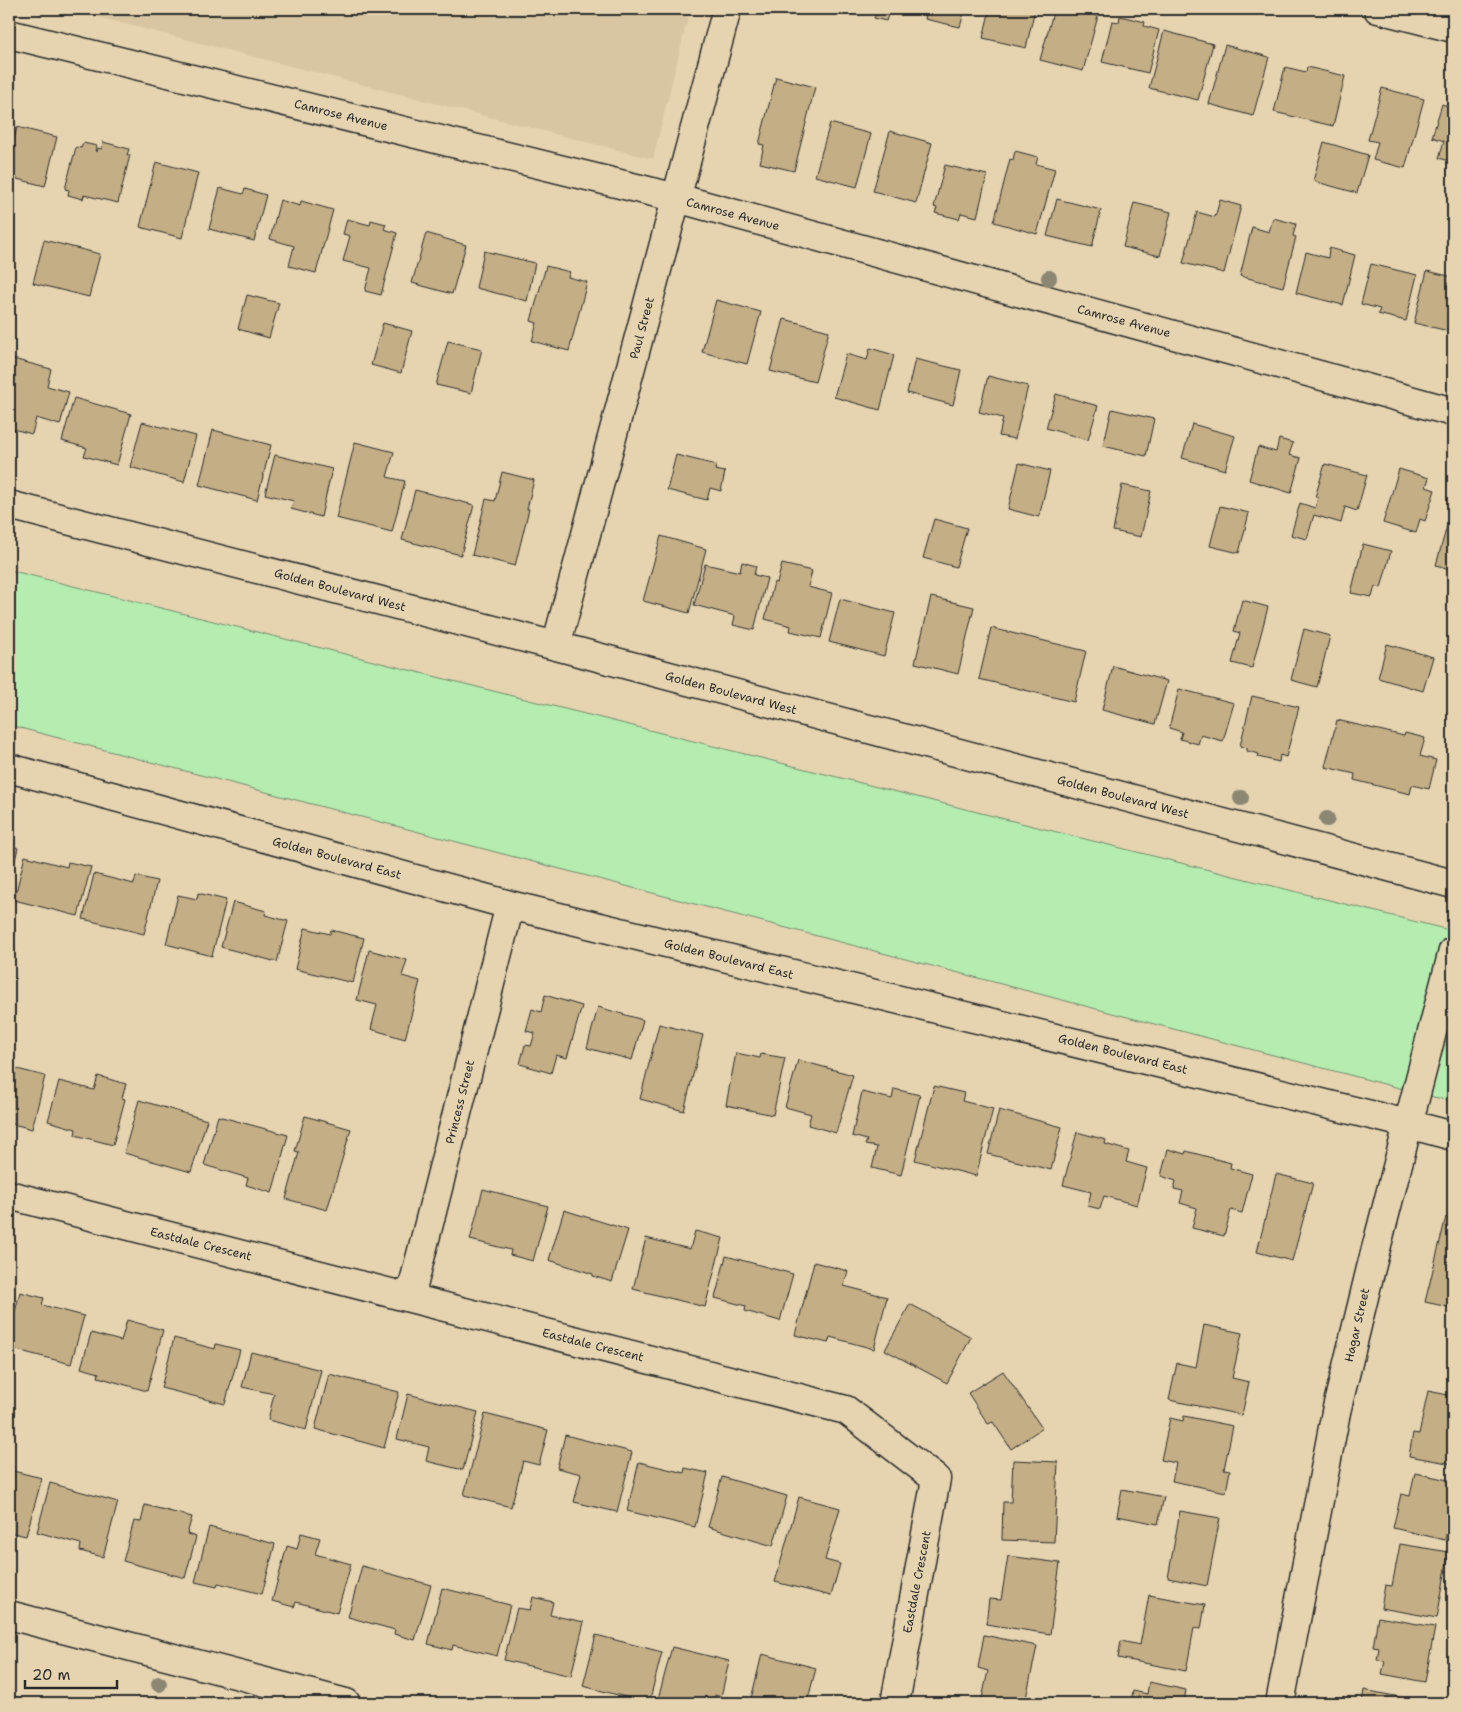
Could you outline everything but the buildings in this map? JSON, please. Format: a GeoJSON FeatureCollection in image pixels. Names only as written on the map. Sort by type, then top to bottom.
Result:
{"type":"FeatureCollection","features":[{"type":"Feature","properties":{"kind":"street","name":"Paul Street"},"geometry":{"type":"LineString","coordinates":[[556,646],[727,9]]}},
{"type":"Feature","properties":{"kind":"street"},"geometry":{"type":"LineString","coordinates":[[1378,9],[1453,28]]}},
{"type":"Feature","properties":{"kind":"street","name":"Camrose Avenue"},"geometry":{"type":"LineString","coordinates":[[9,34],[677,198],[1453,412]]}},
{"type":"Feature","properties":{"kind":"street","name":"Golden Boulevard West"},"geometry":{"type":"LineString","coordinates":[[9,505],[556,646],[1453,884]]}},
{"type":"Feature","properties":{"kind":"street","name":"Golden Boulevard East"},"geometry":{"type":"LineString","coordinates":[[9,768],[510,906],[1453,1136]]}},
{"type":"Feature","properties":{"kind":"street","name":"Princess Street"},"geometry":{"type":"LineString","coordinates":[[410,1298],[510,906]]}},
{"type":"Feature","properties":{"kind":"street","name":"Hagar Street"},"geometry":{"type":"LineString","coordinates":[[1280,1703],[1336,1412],[1453,951]]}},
{"type":"Feature","properties":{"kind":"street","name":"Eastdale Crescent"},"geometry":{"type":"LineString","coordinates":[[9,1195],[846,1410],[936,1480],[895,1703]]}},
{"type":"Feature","properties":{"kind":"street"},"geometry":{"type":"LineString","coordinates":[[9,1615],[346,1703]]}},
{"type":"Feature","properties":{"kind":"shaded area"},"geometry":{"type":"Polygon","coordinates":[[[67,9],[690,9],[653,159],[67,9]]]}},
{"type":"Feature","properties":{"kind":"green space"},"geometry":{"type":"Polygon","coordinates":[[[9,570],[1453,931],[1453,1102],[9,725],[9,570]]]}}]}
